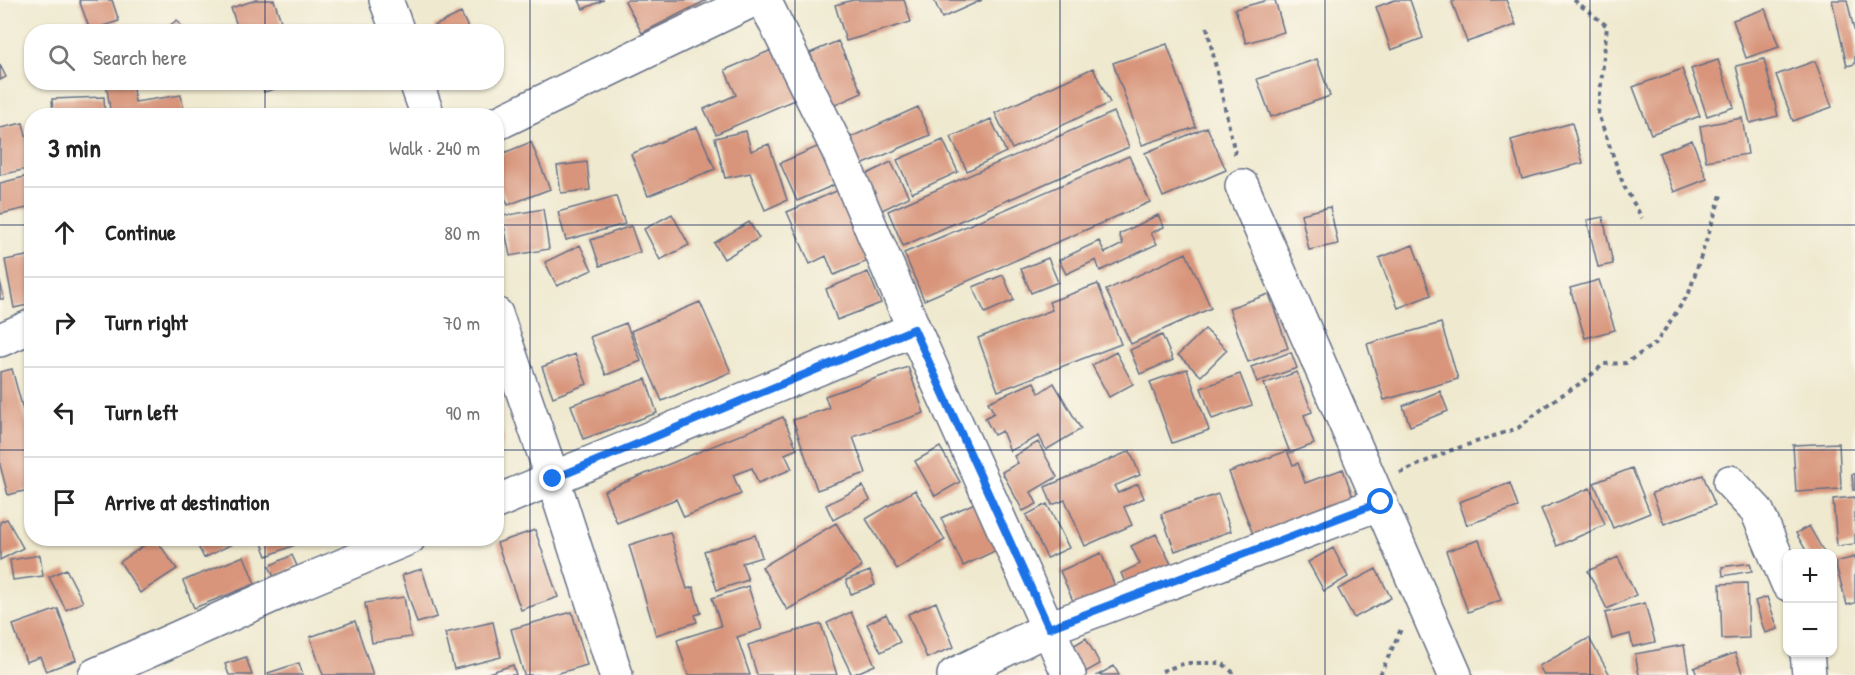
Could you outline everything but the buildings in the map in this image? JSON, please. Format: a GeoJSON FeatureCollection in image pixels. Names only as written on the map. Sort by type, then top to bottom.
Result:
{"type":"FeatureCollection","features":[{"type":"Feature","properties":{"kind":"street"},"geometry":{"type":"LineString","coordinates":[[386,0],[395,24]]}},
{"type":"Feature","properties":{"kind":"street"},"geometry":{"type":"LineString","coordinates":[[504,120],[753,0]]}},
{"type":"Feature","properties":{"kind":"street"},"geometry":{"type":"LineString","coordinates":[[764,0],[838,150],[914,329],[1069,675]]}},
{"type":"Feature","properties":{"kind":"street"},"geometry":{"type":"LineString","coordinates":[[419,90],[425,108]]}},
{"type":"Feature","properties":{"kind":"street"},"geometry":{"type":"LineString","coordinates":[[1242,186],[1455,675]]}},
{"type":"Feature","properties":{"kind":"street"},"geometry":{"type":"LineString","coordinates":[[504,499],[914,329]]}},
{"type":"Feature","properties":{"kind":"street"},"geometry":{"type":"LineString","coordinates":[[0,340],[24,330]]}},
{"type":"Feature","properties":{"kind":"street"},"geometry":{"type":"LineString","coordinates":[[504,338],[553,479],[616,675]]}},
{"type":"Feature","properties":{"kind":"street"},"geometry":{"type":"LineString","coordinates":[[1731,483],[1757,511],[1783,572]]}},
{"type":"Feature","properties":{"kind":"street"},"geometry":{"type":"LineString","coordinates":[[954,675],[1049,628],[1376,493]]}},
{"type":"Feature","properties":{"kind":"street"},"geometry":{"type":"LineString","coordinates":[[95,675],[296,585],[390,546]]}},
{"type":"Feature","properties":{"kind":"street"},"geometry":{"type":"LineString","coordinates":[[1807,657],[1809,675]]}},
{"type":"Feature","properties":{"kind":"path"},"geometry":{"type":"LineString","coordinates":[[1574,0],[1607,26],[1598,114],[1624,186],[1642,218]]}},
{"type":"Feature","properties":{"kind":"path"},"geometry":{"type":"LineString","coordinates":[[1207,27],[1242,186]]}},
{"type":"Feature","properties":{"kind":"path"},"geometry":{"type":"LineString","coordinates":[[1376,493],[1449,451],[1518,428],[1604,364],[1626,363],[1656,343],[1689,293],[1722,192]]}},
{"type":"Feature","properties":{"kind":"path"},"geometry":{"type":"LineString","coordinates":[[1162,671],[1186,663],[1222,663],[1236,675]]}},
{"type":"Feature","properties":{"kind":"route"},"geometry":{"type":"LineString","coordinates":[[553,479],[914,329],[1049,628],[1381,502]]}}]}
